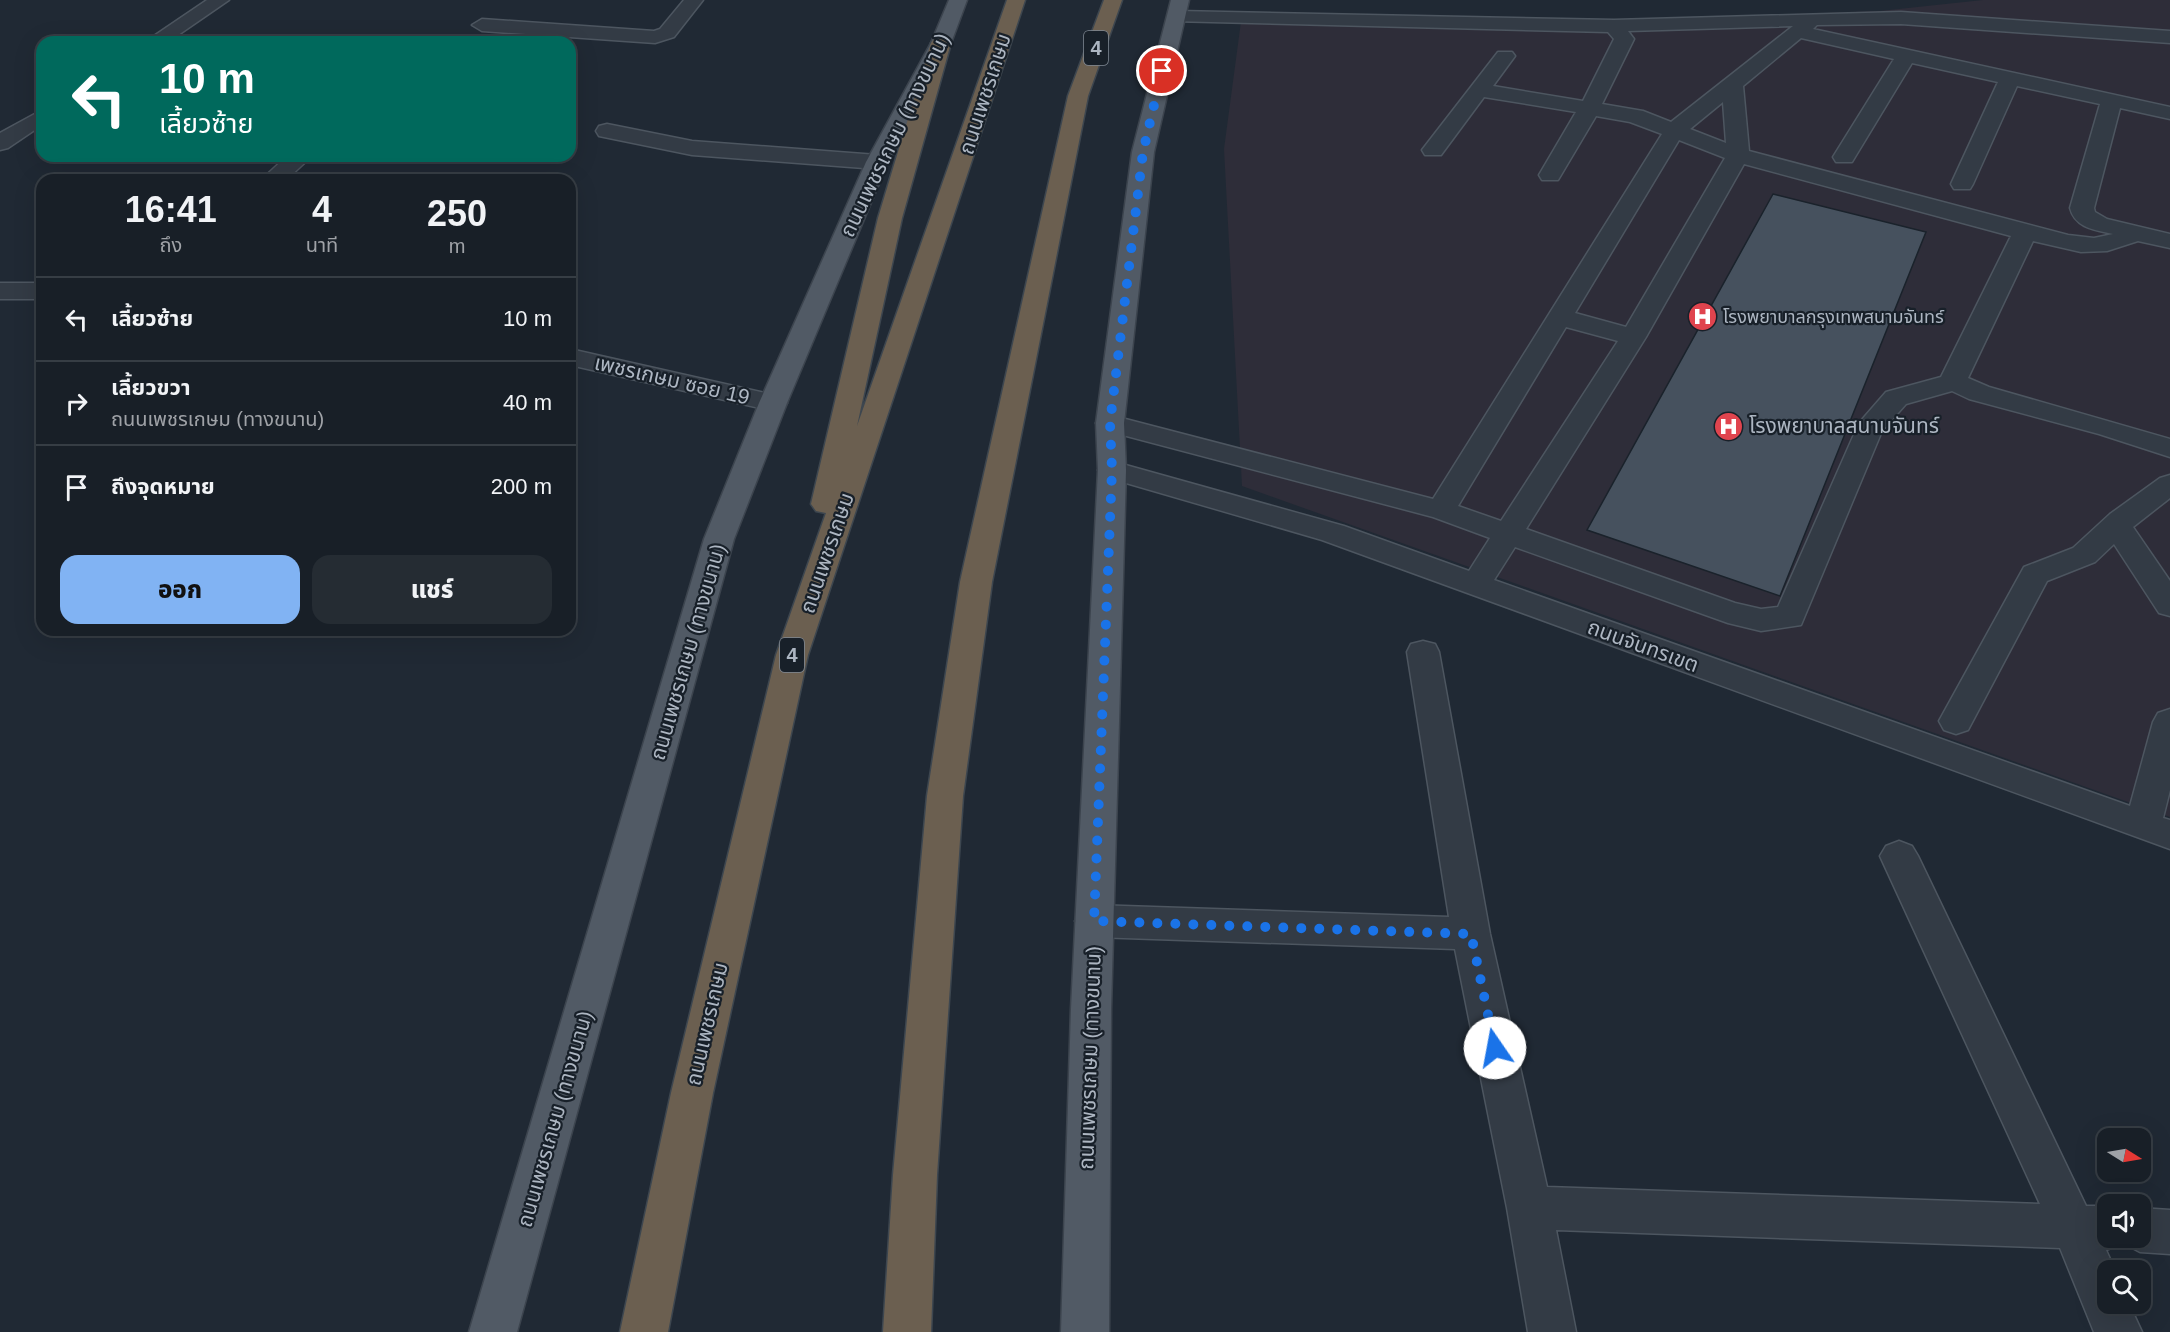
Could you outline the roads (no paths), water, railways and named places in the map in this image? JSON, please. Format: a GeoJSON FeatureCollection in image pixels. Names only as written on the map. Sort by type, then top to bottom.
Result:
{"type":"FeatureCollection","features":[{"type":"Feature","properties":{"kind":"highway","name":"ถนนเพชรเกษม"},"geometry":{"type":"LineString","coordinates":[[644,1332],[692,1093],[792,655],[946,211],[1016,0]]}},
{"type":"Feature","properties":{"kind":"highway","name":"4"},"geometry":{"type":"LineString","coordinates":[[907,1332],[915,1175],[945,796],[976,582],[1078,96],[1113,0]]}},
{"type":"Feature","properties":{"kind":"highway"},"geometry":{"type":"LineString","coordinates":[[792,655],[890,218],[941,43]]}},
{"type":"Feature","properties":{"kind":"main road","name":"ถนนเพชรเกษม (ทางขนาน)"},"geometry":{"type":"LineString","coordinates":[[493,1332],[719,539],[773,403],[877,162],[941,43],[958,0]]}},
{"type":"Feature","properties":{"kind":"main road","name":"ถนนเพชรเกษม (ทางขนาน)"},"geometry":{"type":"LineString","coordinates":[[1085,1332],[1085,1222],[1094,921],[1112,470],[1110,423],[1143,152],[1177,16]]}},
{"type":"Feature","properties":{"kind":"street"},"geometry":{"type":"LineString","coordinates":[[165,36],[220,0]]}},
{"type":"Feature","properties":{"kind":"street"},"geometry":{"type":"LineString","coordinates":[[482,25],[655,37],[667,33],[694,0]]}},
{"type":"Feature","properties":{"kind":"street"},"geometry":{"type":"LineString","coordinates":[[1177,16],[1439,38],[1619,33],[1693,22],[1804,26],[1901,18],[2170,37]]}},
{"type":"Feature","properties":{"kind":"street"},"geometry":{"type":"LineString","coordinates":[[1804,26],[1906,56],[2170,113]]}},
{"type":"Feature","properties":{"kind":"street"},"geometry":{"type":"LineString","coordinates":[[1441,510],[1674,131],[1804,26]]}},
{"type":"Feature","properties":{"kind":"street"},"geometry":{"type":"LineString","coordinates":[[1550,175],[1590,107],[1619,33]]}},
{"type":"Feature","properties":{"kind":"street"},"geometry":{"type":"LineString","coordinates":[[1433,150],[1505,56]]}},
{"type":"Feature","properties":{"kind":"street"},"geometry":{"type":"LineString","coordinates":[[1844,157],[1906,56]]}},
{"type":"Feature","properties":{"kind":"street"},"geometry":{"type":"LineString","coordinates":[[1962,184],[2010,78]]}},
{"type":"Feature","properties":{"kind":"street"},"geometry":{"type":"LineString","coordinates":[[1474,585],[1633,337],[1738,155],[1732,84]]}},
{"type":"Feature","properties":{"kind":"street"},"geometry":{"type":"LineString","coordinates":[[1480,90],[1635,116],[1738,155],[2087,247],[2104,247],[2119,243],[2136,233]]}},
{"type":"Feature","properties":{"kind":"street"},"geometry":{"type":"LineString","coordinates":[[2112,100],[2082,208],[2084,216],[2099,224],[2170,241]]}},
{"type":"Feature","properties":{"kind":"street"},"geometry":{"type":"LineString","coordinates":[[0,143],[36,120]]}},
{"type":"Feature","properties":{"kind":"street"},"geometry":{"type":"LineString","coordinates":[[607,131],[692,148],[877,162]]}},
{"type":"Feature","properties":{"kind":"street"},"geometry":{"type":"LineString","coordinates":[[279,174],[294,162]]}},
{"type":"Feature","properties":{"kind":"street"},"geometry":{"type":"LineString","coordinates":[[1954,382],[1955,373],[2025,232]]}},
{"type":"Feature","properties":{"kind":"street"},"geometry":{"type":"LineString","coordinates":[[0,291],[36,291]]}},
{"type":"Feature","properties":{"kind":"street"},"geometry":{"type":"LineString","coordinates":[[1559,317],[1633,337]]}},
{"type":"Feature","properties":{"kind":"street","name":"เพชรเกษม ซอย 19"},"geometry":{"type":"LineString","coordinates":[[576,358],[773,403]]}},
{"type":"Feature","properties":{"kind":"street"},"geometry":{"type":"LineString","coordinates":[[1110,423],[1285,468],[1360,491],[1441,510],[1728,612],[1761,620],[1790,617],[1869,429],[1896,398],[1954,382],[1979,393],[2109,428],[2170,448]]}},
{"type":"Feature","properties":{"kind":"street","name":"ถนนจันทรเขต"},"geometry":{"type":"LineString","coordinates":[[1112,470],[1333,533],[2157,830]]}},
{"type":"Feature","properties":{"kind":"street"},"geometry":{"type":"LineString","coordinates":[[1956,721],[2035,574],[2084,555],[2116,525],[2170,484]]}},
{"type":"Feature","properties":{"kind":"street"},"geometry":{"type":"LineString","coordinates":[[2116,525],[2170,605]]}},
{"type":"Feature","properties":{"kind":"street"},"geometry":{"type":"LineString","coordinates":[[1423,652],[1471,934],[1529,1208],[1552,1332]]}},
{"type":"Feature","properties":{"kind":"street"},"geometry":{"type":"LineString","coordinates":[[2157,830],[2170,722]]}},
{"type":"Feature","properties":{"kind":"street"},"geometry":{"type":"LineString","coordinates":[[1899,856],[2090,1227],[2118,1332]]}},
{"type":"Feature","properties":{"kind":"street"},"geometry":{"type":"LineString","coordinates":[[1094,921],[1471,934]]}},
{"type":"Feature","properties":{"kind":"street"},"geometry":{"type":"LineString","coordinates":[[1529,1208],[2090,1227]]}},
{"type":"Feature","properties":{"kind":"street"},"geometry":{"type":"LineString","coordinates":[[2151,1231],[2170,1232]]}},
{"type":"Feature","properties":{"kind":"place","name":"โรงพยาบาลกรุงเทพสนามจันทร์"},"geometry":{"type":"Point","coordinates":[1702,317]}},
{"type":"Feature","properties":{"kind":"place","name":"โรงพยาบาลสนามจันทร์"},"geometry":{"type":"Point","coordinates":[1728,426]}}]}
